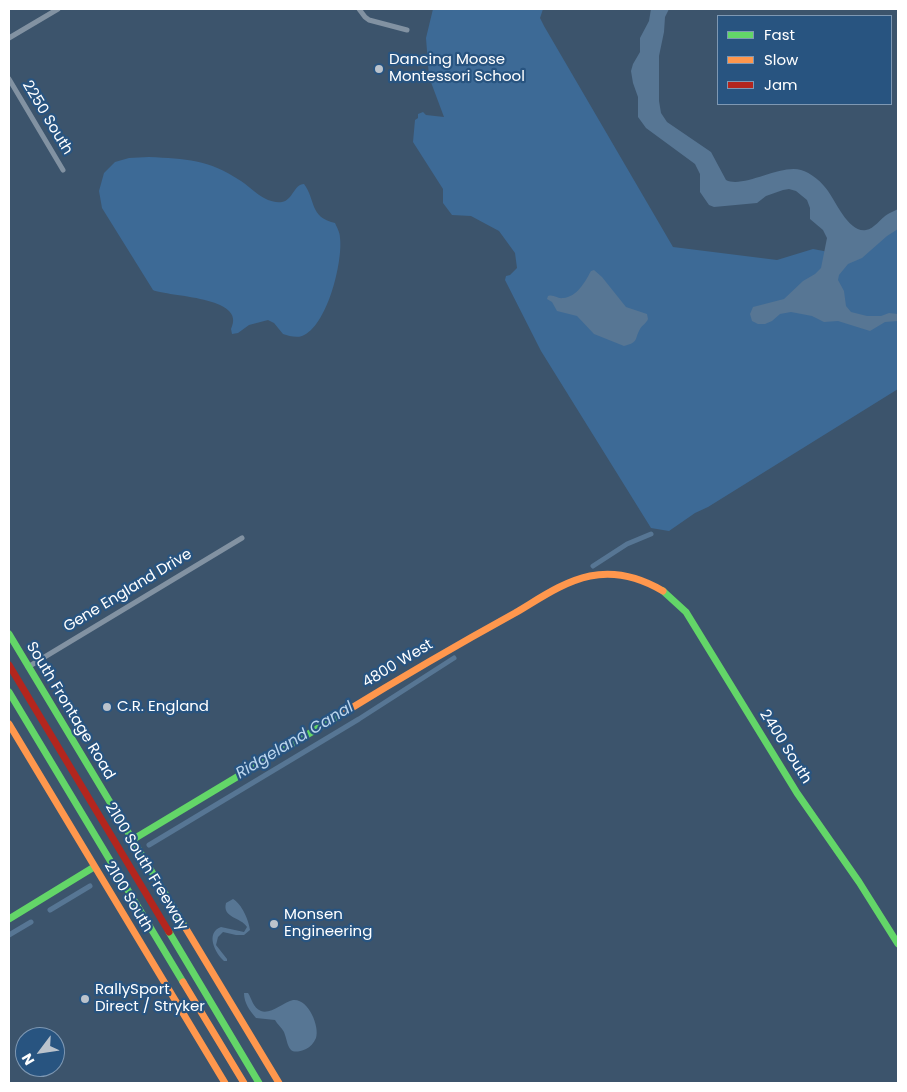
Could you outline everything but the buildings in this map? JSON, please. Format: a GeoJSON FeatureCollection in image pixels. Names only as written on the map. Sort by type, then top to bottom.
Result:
{"type":"FeatureCollection","features":[{"type":"Feature","properties":{"kind":"main road","name":"4800 West"},"geometry":{"type":"LineString","coordinates":[[132,840],[459,643],[564,584],[584,577],[600,575],[618,575],[637,579]]}},
{"type":"Feature","properties":{"kind":"main road","name":"2400 South"},"geometry":{"type":"LineString","coordinates":[[637,579],[662,591],[675,600],[686,612],[797,793],[859,882],[898,944]]}},
{"type":"Feature","properties":{"kind":"main road","name":"South Frontage Road"},"geometry":{"type":"LineString","coordinates":[[9,634],[279,1083]]}},
{"type":"Feature","properties":{"kind":"main road","name":"2100 South Freeway"},"geometry":{"type":"LineString","coordinates":[[9,666],[259,1083]]}},
{"type":"Feature","properties":{"kind":"main road","name":"2100 South Freeway"},"geometry":{"type":"LineString","coordinates":[[9,692],[244,1083]]}},
{"type":"Feature","properties":{"kind":"main road","name":"2100 South"},"geometry":{"type":"LineString","coordinates":[[9,724],[225,1083]]}},
{"type":"Feature","properties":{"kind":"main road"},"geometry":{"type":"LineString","coordinates":[[9,919],[94,867]]}},
{"type":"Feature","properties":{"kind":"street"},"geometry":{"type":"LineString","coordinates":[[9,38],[58,9]]}},
{"type":"Feature","properties":{"kind":"street"},"geometry":{"type":"LineString","coordinates":[[359,9],[367,19],[407,30]]}},
{"type":"Feature","properties":{"kind":"street","name":"2250 South"},"geometry":{"type":"LineString","coordinates":[[9,79],[64,170]]}},
{"type":"Feature","properties":{"kind":"street","name":"Gene England Drive"},"geometry":{"type":"LineString","coordinates":[[28,666],[242,538]]}},
{"type":"Feature","properties":{"kind":"shaded area"},"geometry":{"type":"Polygon","coordinates":[[[433,9],[543,9],[540,18],[544,26],[673,247],[777,260],[813,249],[834,253],[898,219],[898,389],[708,507],[695,513],[669,531],[651,528],[541,351],[505,280],[506,276],[510,275],[517,268],[515,253],[499,231],[471,216],[452,215],[443,203],[443,189],[413,142],[415,120],[418,118],[418,114],[423,112],[426,115],[444,117],[429,77],[426,38],[433,9]]]}},
{"type":"Feature","properties":{"kind":"shaded area"},"geometry":{"type":"Polygon","coordinates":[[[651,9],[669,9],[665,17],[659,56],[659,101],[661,113],[667,122],[711,152],[726,180],[733,182],[742,181],[783,170],[805,171],[823,185],[844,216],[854,227],[860,230],[872,228],[889,213],[898,209],[898,229],[862,258],[848,264],[839,275],[838,280],[844,291],[846,306],[851,312],[867,316],[881,316],[889,313],[898,314],[898,321],[885,322],[870,331],[838,321],[824,322],[812,316],[791,312],[780,314],[765,324],[758,324],[752,321],[750,314],[753,307],[784,299],[803,281],[821,268],[827,238],[823,230],[810,219],[810,208],[807,200],[796,191],[789,189],[766,196],[757,203],[714,207],[709,205],[700,192],[700,174],[695,164],[646,128],[638,117],[638,97],[631,71],[640,52],[640,38],[649,21],[651,9]]]}},
{"type":"Feature","properties":{"kind":"shaded area"},"geometry":{"type":"Polygon","coordinates":[[[149,157],[186,160],[218,168],[270,201],[286,201],[298,187],[304,184],[317,212],[321,217],[335,223],[340,238],[339,262],[332,293],[319,320],[311,330],[302,336],[290,336],[283,334],[274,323],[268,320],[249,325],[238,333],[232,334],[233,318],[228,310],[218,304],[153,290],[102,208],[99,191],[104,173],[115,162],[129,158],[149,157]]]}},
{"type":"Feature","properties":{"kind":"shaded area"},"geometry":{"type":"Polygon","coordinates":[[[594,270],[626,307],[647,314],[647,321],[632,343],[624,346],[594,334],[577,316],[557,311],[552,302],[547,299],[548,296],[561,298],[572,295],[580,288],[591,271],[594,270]]]}},
{"type":"Feature","properties":{"kind":"shaded area"},"geometry":{"type":"Polygon","coordinates":[[[233,899],[244,913],[250,930],[244,935],[223,932],[218,937],[216,945],[227,959],[227,961],[224,961],[217,953],[213,943],[213,934],[221,927],[244,932],[247,927],[227,912],[226,903],[233,899]]]}},
{"type":"Feature","properties":{"kind":"shaded area"},"geometry":{"type":"Polygon","coordinates":[[[244,993],[248,993],[256,1008],[265,1012],[293,1000],[303,1003],[312,1014],[316,1027],[317,1033],[314,1042],[306,1049],[292,1051],[284,1032],[275,1020],[256,1018],[246,1003],[244,993]]]}},
{"type":"Feature","properties":{"kind":"waterway","name":"Ridgeland Canal"},"geometry":{"type":"LineString","coordinates":[[593,566],[627,544],[651,534]]}},
{"type":"Feature","properties":{"kind":"waterway","name":"Ridgeland Canal"},"geometry":{"type":"LineString","coordinates":[[149,845],[359,719],[454,658]]}},
{"type":"Feature","properties":{"kind":"waterway","name":"Ridgeland Canal"},"geometry":{"type":"LineString","coordinates":[[50,910],[90,886]]}},
{"type":"Feature","properties":{"kind":"waterway","name":"Ridgeland Canal"},"geometry":{"type":"LineString","coordinates":[[9,935],[31,922]]}},
{"type":"Feature","properties":{"kind":"traffic: fast"},"geometry":{"type":"LineString","coordinates":[[663,591],[686,612],[797,793],[859,882],[898,944]]}},
{"type":"Feature","properties":{"kind":"traffic: fast"},"geometry":{"type":"LineString","coordinates":[[9,634],[185,927]]}},
{"type":"Feature","properties":{"kind":"traffic: fast"},"geometry":{"type":"LineString","coordinates":[[9,692],[183,982]]}},
{"type":"Feature","properties":{"kind":"traffic: fast"},"geometry":{"type":"LineString","coordinates":[[132,840],[340,715]]}},
{"type":"Feature","properties":{"kind":"traffic: fast"},"geometry":{"type":"LineString","coordinates":[[9,919],[94,867]]}},
{"type":"Feature","properties":{"kind":"traffic: fast"},"geometry":{"type":"LineString","coordinates":[[169,932],[259,1083]]}},
{"type":"Feature","properties":{"kind":"traffic: slow"},"geometry":{"type":"LineString","coordinates":[[340,715],[570,582],[590,576],[609,574],[637,579],[663,591]]}},
{"type":"Feature","properties":{"kind":"traffic: slow"},"geometry":{"type":"LineString","coordinates":[[9,724],[225,1083]]}},
{"type":"Feature","properties":{"kind":"traffic: slow"},"geometry":{"type":"LineString","coordinates":[[185,927],[279,1083]]}},
{"type":"Feature","properties":{"kind":"traffic: slow"},"geometry":{"type":"LineString","coordinates":[[183,982],[244,1083]]}},
{"type":"Feature","properties":{"kind":"traffic: jam"},"geometry":{"type":"LineString","coordinates":[[9,665],[169,932]]}},
{"type":"Feature","properties":{"kind":"place","name":"Dancing Moose Montessori School"},"geometry":{"type":"Point","coordinates":[379,69]}},
{"type":"Feature","properties":{"kind":"place","name":"C.R. England"},"geometry":{"type":"Point","coordinates":[107,707]}},
{"type":"Feature","properties":{"kind":"place","name":"Monsen Engineering"},"geometry":{"type":"Point","coordinates":[274,924]}},
{"type":"Feature","properties":{"kind":"place","name":"RallySport Direct / Stryker"},"geometry":{"type":"Point","coordinates":[85,999]}}]}
